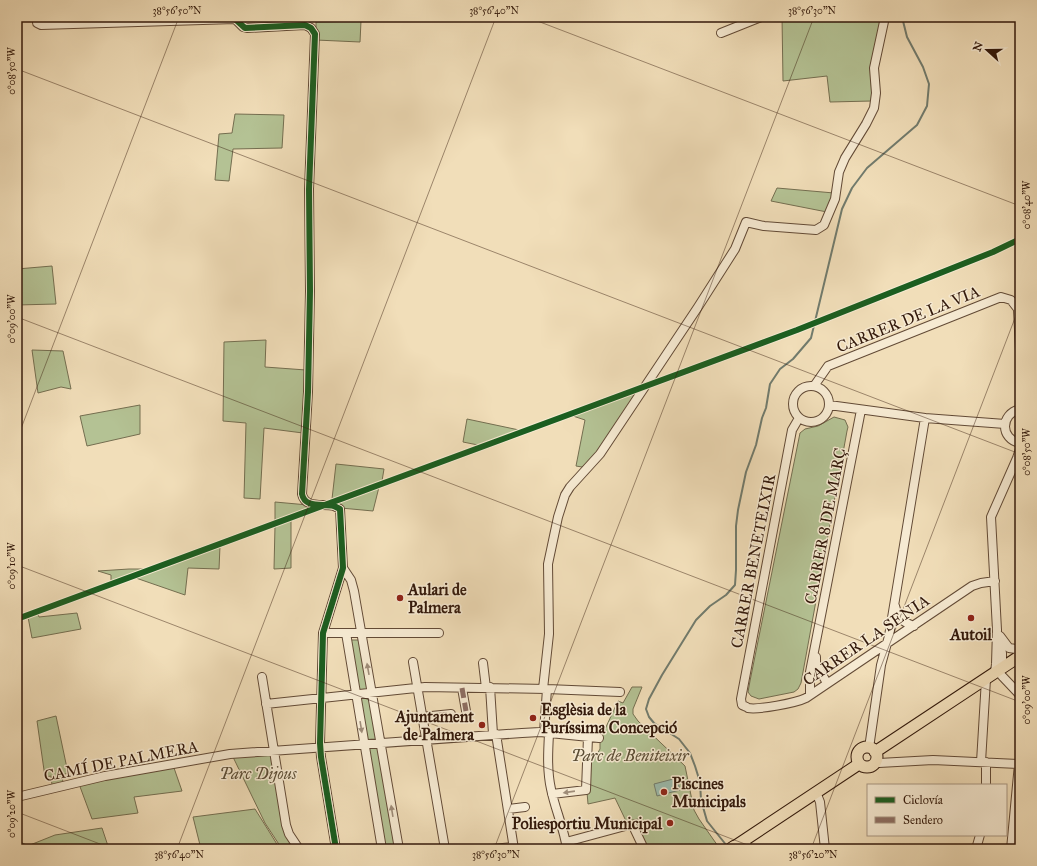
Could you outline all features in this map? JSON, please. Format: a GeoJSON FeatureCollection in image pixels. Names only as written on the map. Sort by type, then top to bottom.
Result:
{"type":"FeatureCollection","features":[{"type":"Feature","properties":{"kind":"main road"},"geometry":{"type":"LineString","coordinates":[[873,754],[996,674],[1020,656]]}},
{"type":"Feature","properties":{"kind":"main road"},"geometry":{"type":"LineString","coordinates":[[859,764],[857,758],[858,753],[863,748],[873,754]]}},
{"type":"Feature","properties":{"kind":"main road"},"geometry":{"type":"LineString","coordinates":[[859,764],[868,767],[872,766],[873,754]]}},
{"type":"Feature","properties":{"kind":"main road"},"geometry":{"type":"LineString","coordinates":[[733,848],[747,844],[816,792],[859,764]]}},
{"type":"Feature","properties":{"kind":"street"},"geometry":{"type":"LineString","coordinates":[[721,34],[761,17]]}},
{"type":"Feature","properties":{"kind":"street"},"geometry":{"type":"LineString","coordinates":[[644,849],[634,828],[629,825],[566,845],[552,794],[548,769],[545,689],[549,634],[548,564],[562,502],[570,487],[600,454],[698,307],[735,249],[746,222],[764,226],[816,230],[824,225],[835,199],[839,172],[845,158],[874,108],[876,94],[874,68],[885,17]]}},
{"type":"Feature","properties":{"kind":"street"},"geometry":{"type":"LineString","coordinates":[[37,20],[41,24],[111,20],[234,18],[246,28],[305,25],[311,28],[315,34],[309,189],[310,291],[308,392],[302,494],[307,503],[334,506],[340,509],[343,568],[323,633],[320,748],[336,849]]}},
{"type":"Feature","properties":{"kind":"street","name":"CARRER DE LA VIA"},"geometry":{"type":"LineString","coordinates":[[814,386],[828,366],[995,299],[1005,298],[1014,303],[1018,309],[1020,350]]}},
{"type":"Feature","properties":{"kind":"street"},"geometry":{"type":"LineString","coordinates":[[814,386],[819,387],[827,395],[829,405],[824,416],[815,421],[804,420],[799,418],[793,409],[793,398],[795,393],[804,387],[814,386]]}},
{"type":"Feature","properties":{"kind":"street"},"geometry":{"type":"LineString","coordinates":[[829,405],[925,418],[1005,424]]}},
{"type":"Feature","properties":{"kind":"street"},"geometry":{"type":"LineString","coordinates":[[1020,409],[1011,413],[1006,419],[1005,424],[1007,434],[1011,439],[1020,443]]}},
{"type":"Feature","properties":{"kind":"street","name":"CARRER 8 DE MARÇ"},"geometry":{"type":"LineString","coordinates":[[810,695],[810,672],[861,410]]}},
{"type":"Feature","properties":{"kind":"street","name":"CARRER BENETEIXIR"},"geometry":{"type":"LineString","coordinates":[[747,708],[742,705],[741,699],[792,430],[799,418]]}},
{"type":"Feature","properties":{"kind":"street"},"geometry":{"type":"LineString","coordinates":[[925,418],[889,636],[881,665],[873,754],[880,763],[941,760],[1019,764],[1011,849]]}},
{"type":"Feature","properties":{"kind":"street"},"geometry":{"type":"LineString","coordinates":[[986,784],[984,762],[996,674],[1002,653],[997,630],[991,517],[1020,449]]}},
{"type":"Feature","properties":{"kind":"street"},"geometry":{"type":"LineString","coordinates":[[343,568],[352,585],[381,743],[398,849]]}},
{"type":"Feature","properties":{"kind":"street","name":"CARRER LA SENIA"},"geometry":{"type":"LineString","coordinates":[[747,708],[800,701],[898,637],[972,586],[995,581]]}},
{"type":"Feature","properties":{"kind":"street"},"geometry":{"type":"LineString","coordinates":[[894,601],[898,617],[914,626]]}},
{"type":"Feature","properties":{"kind":"street"},"geometry":{"type":"LineString","coordinates":[[894,601],[895,621],[898,637]]}},
{"type":"Feature","properties":{"kind":"street"},"geometry":{"type":"LineString","coordinates":[[997,630],[1010,648],[1020,648]]}},
{"type":"Feature","properties":{"kind":"street"},"geometry":{"type":"LineString","coordinates":[[323,633],[439,633]]}},
{"type":"Feature","properties":{"kind":"street"},"geometry":{"type":"LineString","coordinates":[[346,633],[382,849]]}},
{"type":"Feature","properties":{"kind":"street","name":"CARRER 8 DE MARÇ"},"geometry":{"type":"LineString","coordinates":[[816,646],[816,664],[828,683]]}},
{"type":"Feature","properties":{"kind":"street"},"geometry":{"type":"LineString","coordinates":[[413,662],[445,849]]}},
{"type":"Feature","properties":{"kind":"street"},"geometry":{"type":"LineString","coordinates":[[483,664],[514,848],[493,849]]}},
{"type":"Feature","properties":{"kind":"street"},"geometry":{"type":"LineString","coordinates":[[996,674],[1020,695]]}},
{"type":"Feature","properties":{"kind":"street"},"geometry":{"type":"LineString","coordinates":[[262,677],[288,830],[299,849]]}},
{"type":"Feature","properties":{"kind":"street"},"geometry":{"type":"LineString","coordinates":[[266,704],[418,687],[620,692]]}},
{"type":"Feature","properties":{"kind":"street"},"geometry":{"type":"LineString","coordinates":[[462,688],[466,711]]}},
{"type":"Feature","properties":{"kind":"street"},"geometry":{"type":"LineString","coordinates":[[422,717],[451,714]]}},
{"type":"Feature","properties":{"kind":"street","name":"CAMÍ DE PALMERA"},"geometry":{"type":"LineString","coordinates":[[17,797],[105,776],[230,754],[274,752],[494,734],[546,733],[599,738]]}},
{"type":"Feature","properties":{"kind":"street"},"geometry":{"type":"LineString","coordinates":[[552,794],[586,790],[588,737]]}},
{"type":"Feature","properties":{"kind":"street"},"geometry":{"type":"LineString","coordinates":[[816,792],[820,802],[825,849]]}},
{"type":"Feature","properties":{"kind":"street"},"geometry":{"type":"LineString","coordinates":[[508,809],[525,806]]}},
{"type":"Feature","properties":{"kind":"street"},"geometry":{"type":"LineString","coordinates":[[976,849],[980,836]]}},
{"type":"Feature","properties":{"kind":"green space"},"geometry":{"type":"Polygon","coordinates":[[[782,17],[882,17],[871,75],[872,101],[830,102],[827,76],[783,81],[782,17]]]}},
{"type":"Feature","properties":{"kind":"green space"},"geometry":{"type":"Polygon","coordinates":[[[361,21],[360,42],[316,40],[316,22],[361,21]]]}},
{"type":"Feature","properties":{"kind":"green space"},"geometry":{"type":"Polygon","coordinates":[[[235,114],[284,115],[282,148],[233,149],[229,181],[215,180],[219,134],[232,133],[235,114]]]}},
{"type":"Feature","properties":{"kind":"green space"},"geometry":{"type":"Polygon","coordinates":[[[777,188],[834,193],[827,212],[771,201],[777,188]]]}},
{"type":"Feature","properties":{"kind":"green space"},"geometry":{"type":"Polygon","coordinates":[[[52,266],[56,304],[17,305],[17,269],[52,266]]]}},
{"type":"Feature","properties":{"kind":"green space"},"geometry":{"type":"Polygon","coordinates":[[[266,340],[265,367],[306,370],[303,433],[264,428],[260,499],[244,498],[246,423],[223,421],[224,342],[266,340]]]}},
{"type":"Feature","properties":{"kind":"green space"},"geometry":{"type":"Polygon","coordinates":[[[32,350],[63,351],[71,389],[61,387],[38,393],[32,350]]]}},
{"type":"Feature","properties":{"kind":"green space"},"geometry":{"type":"Polygon","coordinates":[[[640,389],[598,452],[582,467],[576,466],[585,420],[570,415],[640,389]]]}},
{"type":"Feature","properties":{"kind":"green space"},"geometry":{"type":"Polygon","coordinates":[[[140,405],[140,434],[87,446],[80,416],[140,405]]]}},
{"type":"Feature","properties":{"kind":"green space"},"geometry":{"type":"Polygon","coordinates":[[[834,417],[845,420],[848,427],[801,683],[798,689],[794,692],[759,699],[751,696],[748,692],[800,433],[805,429],[818,426],[834,417]]]}},
{"type":"Feature","properties":{"kind":"green space"},"geometry":{"type":"Polygon","coordinates":[[[467,419],[519,430],[478,445],[463,442],[467,419]]]}},
{"type":"Feature","properties":{"kind":"green space"},"geometry":{"type":"Polygon","coordinates":[[[336,464],[384,469],[382,481],[332,499],[336,464]]]}},
{"type":"Feature","properties":{"kind":"green space"},"geometry":{"type":"Polygon","coordinates":[[[379,487],[373,511],[341,508],[338,502],[379,487]]]}},
{"type":"Feature","properties":{"kind":"green space"},"geometry":{"type":"Polygon","coordinates":[[[275,502],[308,505],[307,509],[275,521],[275,502]]]}},
{"type":"Feature","properties":{"kind":"green space"},"geometry":{"type":"Polygon","coordinates":[[[291,519],[291,568],[274,569],[275,526],[291,519]]]}},
{"type":"Feature","properties":{"kind":"green space"},"geometry":{"type":"Polygon","coordinates":[[[220,546],[219,569],[188,568],[185,595],[133,577],[220,546]]]}},
{"type":"Feature","properties":{"kind":"green space"},"geometry":{"type":"Polygon","coordinates":[[[145,569],[111,581],[111,575],[98,571],[145,569]]]}},
{"type":"Feature","properties":{"kind":"green space"},"geometry":{"type":"Polygon","coordinates":[[[77,613],[81,629],[32,638],[28,617],[38,614],[39,617],[77,613]]]}},
{"type":"Feature","properties":{"kind":"green space"},"geometry":{"type":"Polygon","coordinates":[[[351,640],[359,640],[368,689],[358,690],[351,640]]]}},
{"type":"Feature","properties":{"kind":"green space","name":"Parc de Beniteixir"},"geometry":{"type":"Polygon","coordinates":[[[632,687],[642,687],[633,709],[633,714],[638,721],[685,766],[694,810],[720,849],[648,849],[639,827],[638,819],[626,821],[615,798],[588,804],[587,792],[589,761],[593,761],[600,749],[600,740],[618,701],[623,703],[632,687]]]}},
{"type":"Feature","properties":{"kind":"green space"},"geometry":{"type":"Polygon","coordinates":[[[370,696],[378,740],[366,742],[359,698],[370,696]]]}},
{"type":"Feature","properties":{"kind":"green space"},"geometry":{"type":"Polygon","coordinates":[[[56,716],[68,773],[62,775],[63,783],[52,785],[51,776],[45,777],[37,721],[56,716]]]}},
{"type":"Feature","properties":{"kind":"green space"},"geometry":{"type":"Polygon","coordinates":[[[379,747],[396,849],[384,849],[368,748],[379,747]]]}},
{"type":"Feature","properties":{"kind":"green space","name":"Parc Dijous"},"geometry":{"type":"Polygon","coordinates":[[[272,755],[295,849],[282,849],[265,823],[233,757],[272,755]]]}},
{"type":"Feature","properties":{"kind":"green space"},"geometry":{"type":"Polygon","coordinates":[[[173,765],[182,791],[134,797],[138,813],[92,819],[79,784],[173,765]]]}},
{"type":"Feature","properties":{"kind":"green space"},"geometry":{"type":"Polygon","coordinates":[[[255,809],[280,849],[201,849],[193,817],[255,809]]]}},
{"type":"Feature","properties":{"kind":"green space"},"geometry":{"type":"Polygon","coordinates":[[[102,828],[109,849],[36,849],[30,845],[55,835],[102,828]]]}},
{"type":"Feature","properties":{"kind":"shaded area"},"geometry":{"type":"Polygon","coordinates":[[[677,778],[680,790],[657,796],[654,784],[677,778]]]}},
{"type":"Feature","properties":{"kind":"waterway"},"geometry":{"type":"LineString","coordinates":[[727,846],[707,821],[701,800],[700,782],[690,753],[679,739],[654,723],[649,717],[646,709],[649,699],[662,675],[696,620],[710,606],[726,595],[735,585],[736,526],[738,510],[746,472],[756,445],[762,418],[766,408],[770,384],[780,369],[793,359],[811,338],[842,209],[852,188],[867,168],[917,125],[927,106],[929,84],[923,67],[907,37],[902,17]]}},
{"type":"Feature","properties":{"kind":"waterway"},"geometry":{"type":"LineString","coordinates":[[17,841],[33,849]]}},
{"type":"Feature","properties":{"kind":"marked path"},"geometry":{"type":"LineString","coordinates":[[462,688],[466,711]]}},
{"type":"Feature","properties":{"kind":"marked path"},"geometry":{"type":"LineString","coordinates":[[422,717],[451,714]]}},
{"type":"Feature","properties":{"kind":"cycle path"},"geometry":{"type":"LineString","coordinates":[[234,17],[245,28],[305,25],[311,28],[315,34],[309,189],[310,291],[308,392],[302,494],[304,499],[311,504],[330,505],[340,509],[343,568],[323,633],[320,743],[336,849]]}},
{"type":"Feature","properties":{"kind":"cycle path"},"geometry":{"type":"LineString","coordinates":[[17,619],[797,330],[993,252],[1020,239]]}},
{"type":"Feature","properties":{"kind":"place","name":"Aulari de Palmera"},"geometry":{"type":"Point","coordinates":[400,598]}},
{"type":"Feature","properties":{"kind":"place","name":"Autoil"},"geometry":{"type":"Point","coordinates":[971,618]}},
{"type":"Feature","properties":{"kind":"place","name":"Esglèsia de la Puríssima Concepció"},"geometry":{"type":"Point","coordinates":[533,718]}},
{"type":"Feature","properties":{"kind":"place","name":"Ajuntament de Palmera"},"geometry":{"type":"Point","coordinates":[482,725]}},
{"type":"Feature","properties":{"kind":"place","name":"Piscines Municipals"},"geometry":{"type":"Point","coordinates":[664,792]}},
{"type":"Feature","properties":{"kind":"place","name":"Poliesportiu Municipal"},"geometry":{"type":"Point","coordinates":[670,823]}}]}
